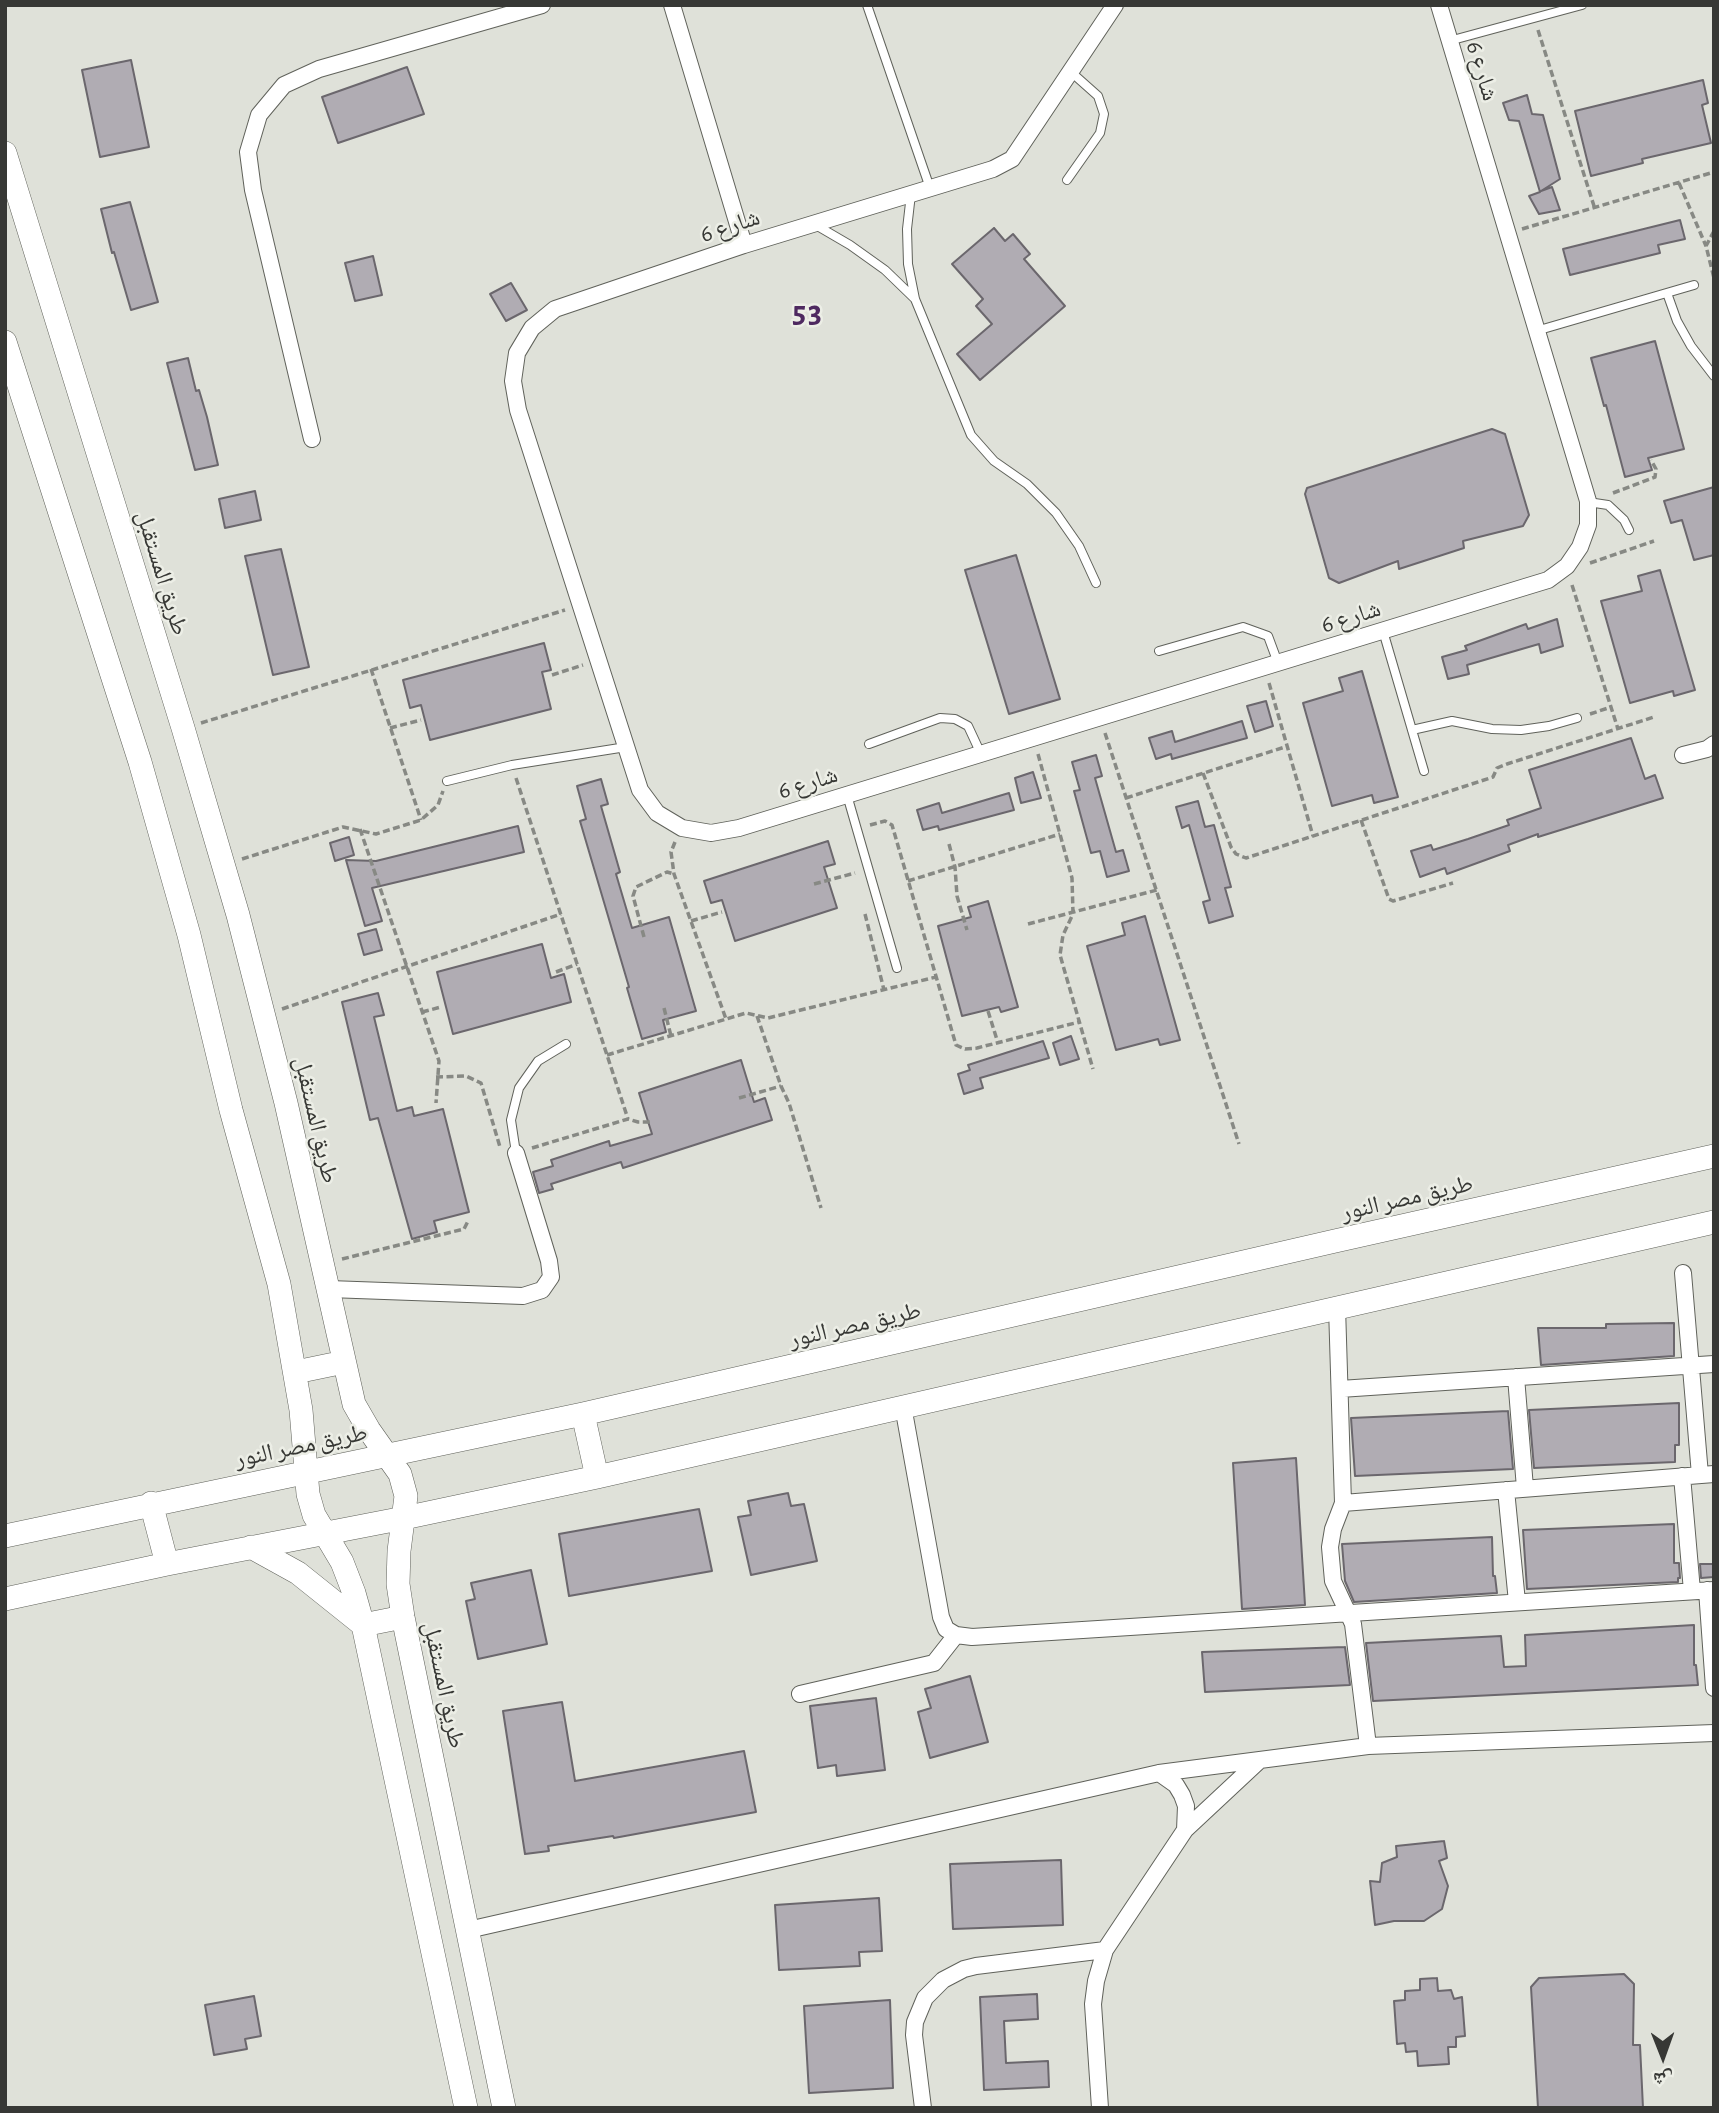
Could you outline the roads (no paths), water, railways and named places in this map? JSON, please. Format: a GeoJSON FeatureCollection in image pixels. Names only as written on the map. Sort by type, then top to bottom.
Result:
{"type":"FeatureCollection","features":[{"type":"Feature","properties":{"kind":"street"},"geometry":{"type":"LineString","coordinates":[[312,439],[253,190],[248,152],[259,115],[284,85],[319,69],[542,5]]}},
{"type":"Feature","properties":{"kind":"street"},"geometry":{"type":"LineString","coordinates":[[672,5],[744,245]]}},
{"type":"Feature","properties":{"kind":"street","name":"شارع 6"},"geometry":{"type":"LineString","coordinates":[[1115,5],[1012,159],[993,169],[744,245],[555,309],[532,328],[517,352],[513,381],[518,410],[640,790],[657,813],[682,828],[710,834],[739,828],[1536,584],[1567,568],[1580,547],[1588,525],[1588,501],[1439,5]]}},
{"type":"Feature","properties":{"kind":"street","name":"طريق المستقبل"},"geometry":{"type":"LineString","coordinates":[[5,153],[224,865],[264,1015],[354,1404],[400,1474],[406,1496],[398,1584],[403,1617],[504,2108]]}},
{"type":"Feature","properties":{"kind":"street"},"geometry":{"type":"LineString","coordinates":[[5,342],[140,762],[189,935],[231,1110],[279,1284],[296,1372],[305,1441],[307,1494],[314,1515],[342,1562],[363,1625],[466,2108]]}},
{"type":"Feature","properties":{"kind":"street"},"geometry":{"type":"LineString","coordinates":[[1683,755],[1707,749],[1714,744]]}},
{"type":"Feature","properties":{"kind":"street"},"geometry":{"type":"LineString","coordinates":[[329,1289],[523,1296],[542,1290],[551,1277],[550,1261],[516,1153]]}},
{"type":"Feature","properties":{"kind":"street","name":"طريق مصر النور"},"geometry":{"type":"LineString","coordinates":[[5,1535],[583,1414],[1714,1156]]}},
{"type":"Feature","properties":{"kind":"street"},"geometry":{"type":"LineString","coordinates":[[5,1599],[597,1477],[1714,1222]]}},
{"type":"Feature","properties":{"kind":"street"},"geometry":{"type":"LineString","coordinates":[[1343,1503],[1707,1474],[1691,1365],[1683,1273]]}},
{"type":"Feature","properties":{"kind":"street"},"geometry":{"type":"LineString","coordinates":[[1338,1307],[1343,1503],[1330,1546],[1333,1581],[1353,1624],[1368,1746]]}},
{"type":"Feature","properties":{"kind":"street"},"geometry":{"type":"LineString","coordinates":[[296,1372],[344,1362]]}},
{"type":"Feature","properties":{"kind":"street"},"geometry":{"type":"LineString","coordinates":[[1340,1389],[1714,1364]]}},
{"type":"Feature","properties":{"kind":"street"},"geometry":{"type":"LineString","coordinates":[[1516,1377],[1525,1488]]}},
{"type":"Feature","properties":{"kind":"street"},"geometry":{"type":"LineString","coordinates":[[903,1406],[941,1617],[946,1629],[956,1635],[972,1637],[1704,1591]]}},
{"type":"Feature","properties":{"kind":"street"},"geometry":{"type":"LineString","coordinates":[[583,1414],[597,1477]]}},
{"type":"Feature","properties":{"kind":"street"},"geometry":{"type":"LineString","coordinates":[[1682,1476],[1704,1591],[1714,1688]]}},
{"type":"Feature","properties":{"kind":"street"},"geometry":{"type":"LineString","coordinates":[[1506,1490],[1517,1602]]}},
{"type":"Feature","properties":{"kind":"street"},"geometry":{"type":"LineString","coordinates":[[151,1503],[167,1564]]}},
{"type":"Feature","properties":{"kind":"street"},"geometry":{"type":"LineString","coordinates":[[251,1547],[298,1573],[363,1625],[403,1617]]}},
{"type":"Feature","properties":{"kind":"street"},"geometry":{"type":"LineString","coordinates":[[800,1694],[934,1663],[956,1635]]}},
{"type":"Feature","properties":{"kind":"street"},"geometry":{"type":"LineString","coordinates":[[468,1930],[1159,1773],[1368,1746],[1714,1732]]}},
{"type":"Feature","properties":{"kind":"street"},"geometry":{"type":"LineString","coordinates":[[1100,2108],[1093,2004],[1105,1950],[1185,1830],[1259,1760]]}},
{"type":"Feature","properties":{"kind":"street"},"geometry":{"type":"LineString","coordinates":[[1159,1773],[1175,1785],[1182,1795],[1186,1806],[1185,1830]]}},
{"type":"Feature","properties":{"kind":"street"},"geometry":{"type":"LineString","coordinates":[[923,2108],[914,2035],[915,2022],[925,1998],[943,1980],[976,1966],[1105,1950]]}},
{"type":"Feature","properties":{"kind":"lane"},"geometry":{"type":"LineString","coordinates":[[867,5],[930,188]]}},
{"type":"Feature","properties":{"kind":"lane"},"geometry":{"type":"LineString","coordinates":[[1450,41],[1582,5]]}},
{"type":"Feature","properties":{"kind":"lane"},"geometry":{"type":"LineString","coordinates":[[1067,180],[1100,133],[1104,114],[1098,96],[1071,72]]}},
{"type":"Feature","properties":{"kind":"lane"},"geometry":{"type":"LineString","coordinates":[[911,194],[907,229],[908,264],[915,299],[971,435],[994,461],[1027,484],[1056,513],[1079,547],[1096,583]]}},
{"type":"Feature","properties":{"kind":"lane"},"geometry":{"type":"LineString","coordinates":[[813,224],[850,244],[884,270],[915,299]]}},
{"type":"Feature","properties":{"kind":"lane"},"geometry":{"type":"LineString","coordinates":[[1536,331],[1694,285]]}},
{"type":"Feature","properties":{"kind":"lane"},"geometry":{"type":"LineString","coordinates":[[1667,293],[1677,321],[1691,346],[1714,376]]}},
{"type":"Feature","properties":{"kind":"lane"},"geometry":{"type":"LineString","coordinates":[[1588,501],[1608,505],[1624,520],[1629,530]]}},
{"type":"Feature","properties":{"kind":"lane"},"geometry":{"type":"LineString","coordinates":[[1159,650],[1243,627],[1268,636],[1271,665]]}},
{"type":"Feature","properties":{"kind":"lane"},"geometry":{"type":"LineString","coordinates":[[1383,631],[1424,771]]}},
{"type":"Feature","properties":{"kind":"lane"},"geometry":{"type":"LineString","coordinates":[[869,744],[940,718],[955,719],[968,726],[981,754]]}},
{"type":"Feature","properties":{"kind":"lane"},"geometry":{"type":"LineString","coordinates":[[1412,730],[1452,721],[1492,729],[1521,730],[1577,718]]}},
{"type":"Feature","properties":{"kind":"lane"},"geometry":{"type":"LineString","coordinates":[[447,781],[512,765],[626,747]]}},
{"type":"Feature","properties":{"kind":"lane"},"geometry":{"type":"LineString","coordinates":[[847,795],[897,968]]}},
{"type":"Feature","properties":{"kind":"lane"},"geometry":{"type":"LineString","coordinates":[[516,1153],[511,1120],[519,1088],[538,1061],[566,1044]]}},
{"type":"Feature","properties":{"kind":"district","name":"53"},"geometry":{"type":"Point","coordinates":[808,312]}}]}
